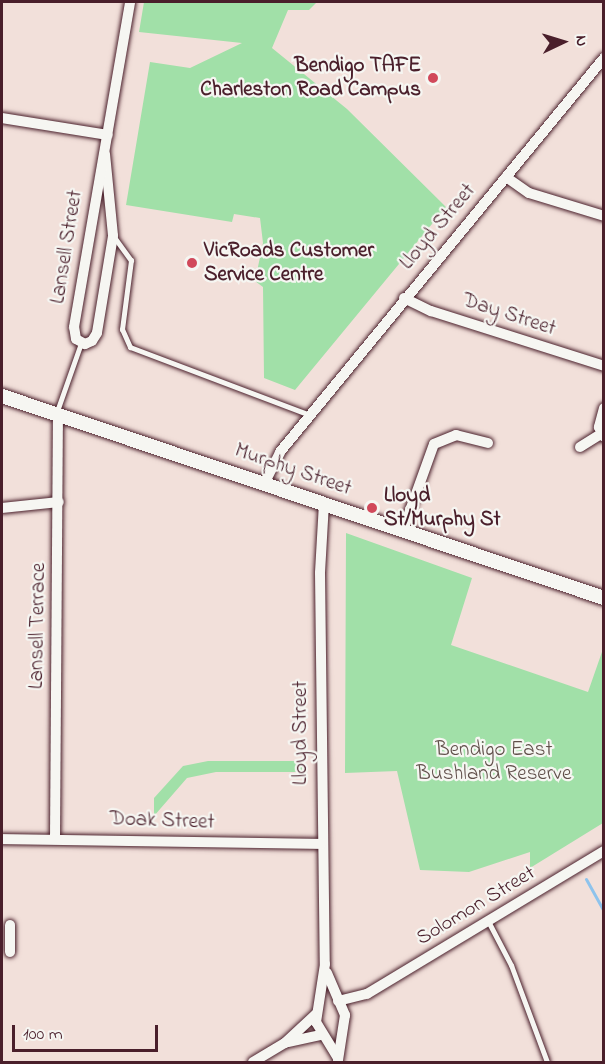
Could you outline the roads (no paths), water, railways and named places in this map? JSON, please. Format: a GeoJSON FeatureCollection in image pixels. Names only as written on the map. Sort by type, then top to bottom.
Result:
{"type":"FeatureCollection","features":[{"type":"Feature","properties":{"kind":"street","name":"Lansell Street"},"geometry":{"type":"LineString","coordinates":[[105,154],[113,236],[96,337],[89,343],[81,343],[74,337],[74,327],[130,2]]}},
{"type":"Feature","properties":{"kind":"street","name":"Lloyd Street"},"geometry":{"type":"LineString","coordinates":[[264,482],[280,453],[310,415],[603,58]]}},
{"type":"Feature","properties":{"kind":"street"},"geometry":{"type":"LineString","coordinates":[[2,118],[108,135]]}},
{"type":"Feature","properties":{"kind":"street"},"geometry":{"type":"LineString","coordinates":[[506,177],[529,193],[603,216]]}},
{"type":"Feature","properties":{"kind":"street","name":"Day Street"},"geometry":{"type":"LineString","coordinates":[[404,298],[432,311],[603,366]]}},
{"type":"Feature","properties":{"kind":"street","name":"Murphy Street"},"geometry":{"type":"LineString","coordinates":[[2,396],[264,482],[603,598]]}},
{"type":"Feature","properties":{"kind":"street"},"geometry":{"type":"LineString","coordinates":[[580,447],[602,436],[603,408]]}},
{"type":"Feature","properties":{"kind":"street","name":"Lansell Terrace"},"geometry":{"type":"LineString","coordinates":[[55,838],[59,502],[57,414]]}},
{"type":"Feature","properties":{"kind":"street"},"geometry":{"type":"LineString","coordinates":[[403,530],[435,444],[456,435],[488,443]]}},
{"type":"Feature","properties":{"kind":"street"},"geometry":{"type":"LineString","coordinates":[[2,508],[59,502]]}},
{"type":"Feature","properties":{"kind":"street","name":"Lloyd Street"},"geometry":{"type":"LineString","coordinates":[[317,1013],[325,963],[321,844],[320,539],[324,503]]}},
{"type":"Feature","properties":{"kind":"street","name":"Doak Street"},"geometry":{"type":"LineString","coordinates":[[2,839],[55,838],[321,844]]}},
{"type":"Feature","properties":{"kind":"street","name":"Solomon Street"},"geometry":{"type":"LineString","coordinates":[[338,1001],[367,994],[603,850]]}},
{"type":"Feature","properties":{"kind":"street"},"geometry":{"type":"LineString","coordinates":[[7,932],[10,952]]}},
{"type":"Feature","properties":{"kind":"street","name":"Lloyd Street"},"geometry":{"type":"LineString","coordinates":[[325,963],[338,1001]]}},
{"type":"Feature","properties":{"kind":"street","name":"Solomon Street"},"geometry":{"type":"LineString","coordinates":[[344,1023],[367,994]]}},
{"type":"Feature","properties":{"kind":"street"},"geometry":{"type":"LineString","coordinates":[[253,1062],[285,1043],[317,1013],[322,1005],[338,1001],[344,1023],[338,1060]]}},
{"type":"Feature","properties":{"kind":"street"},"geometry":{"type":"LineString","coordinates":[[317,1013],[316,1025],[338,1060]]}},
{"type":"Feature","properties":{"kind":"street"},"geometry":{"type":"LineString","coordinates":[[285,1043],[337,1033],[344,1023]]}},
{"type":"Feature","properties":{"kind":"lane"},"geometry":{"type":"LineString","coordinates":[[113,236],[131,260],[122,329],[130,347],[310,415]]}},
{"type":"Feature","properties":{"kind":"lane","name":"Lansell Street"},"geometry":{"type":"LineString","coordinates":[[57,414],[81,343]]}},
{"type":"Feature","properties":{"kind":"lane"},"geometry":{"type":"LineString","coordinates":[[488,921],[511,965],[547,1062]]}},
{"type":"Feature","properties":{"kind":"waterway"},"geometry":{"type":"LineString","coordinates":[[586,879],[604,911]]}},
{"type":"Feature","properties":{"kind":"place","name":"Bendigo TAFE Charleston Road Campus"},"geometry":{"type":"Point","coordinates":[433,78]}},
{"type":"Feature","properties":{"kind":"place","name":"VicRoads Customer Service Centre"},"geometry":{"type":"Point","coordinates":[192,263]}},
{"type":"Feature","properties":{"kind":"place","name":"Lloyd St/Murphy St"},"geometry":{"type":"Point","coordinates":[372,508]}},
{"type":"Feature","properties":{"kind":"park label","name":"Bendigo East Bushland Reserve"},"geometry":{"type":"Point","coordinates":[494,762]}}]}
